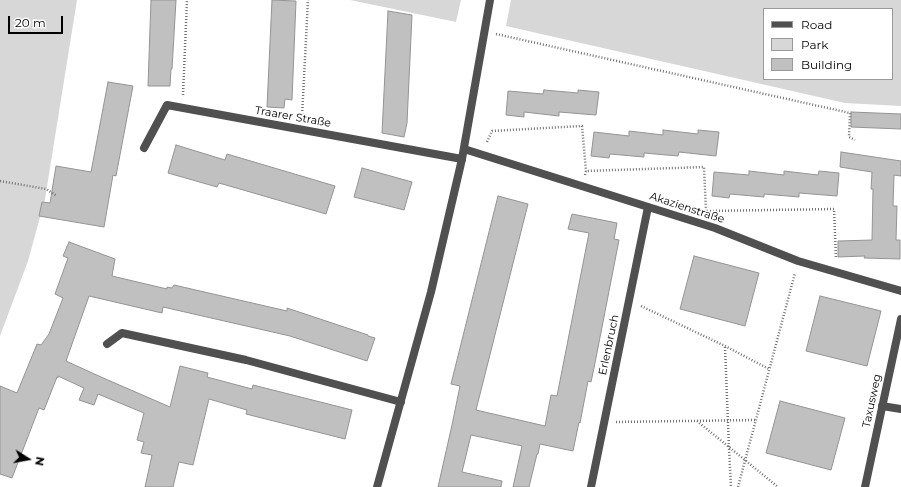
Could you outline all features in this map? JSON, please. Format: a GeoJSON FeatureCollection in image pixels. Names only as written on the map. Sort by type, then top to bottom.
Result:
{"type":"FeatureCollection","features":[{"type":"Feature","properties":{"kind":"street"},"geometry":{"type":"LineString","coordinates":[[377,487],[431,292],[462,159],[490,0]]}},
{"type":"Feature","properties":{"kind":"street","name":"Traarer Straße"},"geometry":{"type":"LineString","coordinates":[[144,148],[167,105],[462,159]]}},
{"type":"Feature","properties":{"kind":"street","name":"Akazienstraße"},"geometry":{"type":"LineString","coordinates":[[464,149],[722,230],[798,261],[901,291]]}},
{"type":"Feature","properties":{"kind":"street","name":"Erlenbruch"},"geometry":{"type":"LineString","coordinates":[[591,487],[648,207]]}},
{"type":"Feature","properties":{"kind":"street","name":"Taxusweg"},"geometry":{"type":"LineString","coordinates":[[864,487],[901,319]]}},
{"type":"Feature","properties":{"kind":"street"},"geometry":{"type":"LineString","coordinates":[[107,344],[122,333],[246,360],[401,402]]}},
{"type":"Feature","properties":{"kind":"street"},"geometry":{"type":"LineString","coordinates":[[882,406],[901,409]]}},
{"type":"Feature","properties":{"kind":"path"},"geometry":{"type":"LineString","coordinates":[[182,108],[187,0]]}},
{"type":"Feature","properties":{"kind":"path"},"geometry":{"type":"LineString","coordinates":[[302,130],[308,0]]}},
{"type":"Feature","properties":{"kind":"path"},"geometry":{"type":"LineString","coordinates":[[484,32],[850,113],[849,137],[855,140]]}},
{"type":"Feature","properties":{"kind":"path"},"geometry":{"type":"LineString","coordinates":[[481,154],[492,131],[582,126],[586,171],[582,186]]}},
{"type":"Feature","properties":{"kind":"path"},"geometry":{"type":"LineString","coordinates":[[586,171],[704,167],[706,211],[703,224]]}},
{"type":"Feature","properties":{"kind":"path"},"geometry":{"type":"LineString","coordinates":[[0,182],[46,189],[57,196]]}},
{"type":"Feature","properties":{"kind":"path"},"geometry":{"type":"LineString","coordinates":[[706,211],[834,209],[836,273]]}},
{"type":"Feature","properties":{"kind":"path"},"geometry":{"type":"LineString","coordinates":[[738,487],[798,261]]}},
{"type":"Feature","properties":{"kind":"path"},"geometry":{"type":"LineString","coordinates":[[629,301],[725,346],[769,369]]}},
{"type":"Feature","properties":{"kind":"path"},"geometry":{"type":"LineString","coordinates":[[725,346],[731,487]]}},
{"type":"Feature","properties":{"kind":"path"},"geometry":{"type":"LineString","coordinates":[[604,422],[756,420]]}},
{"type":"Feature","properties":{"kind":"path"},"geometry":{"type":"LineString","coordinates":[[696,421],[778,487]]}},
{"type":"Feature","properties":{"kind":"green space"},"geometry":{"type":"Polygon","coordinates":[[[0,0],[77,0],[45,199],[28,261],[0,336],[0,0]]]}},
{"type":"Feature","properties":{"kind":"green space"},"geometry":{"type":"Polygon","coordinates":[[[350,0],[461,0],[456,22],[350,0]]]}},
{"type":"Feature","properties":{"kind":"green space"},"geometry":{"type":"Polygon","coordinates":[[[511,0],[901,0],[901,106],[845,103],[506,26],[511,0]]]}},
{"type":"Feature","properties":{"kind":"building"},"geometry":{"type":"Polygon","coordinates":[[[151,0],[176,0],[170,86],[148,86],[151,0]]]}},
{"type":"Feature","properties":{"kind":"building"},"geometry":{"type":"Polygon","coordinates":[[[272,0],[296,1],[292,100],[285,99],[284,108],[267,107],[272,0]]]}},
{"type":"Feature","properties":{"kind":"building"},"geometry":{"type":"Polygon","coordinates":[[[388,11],[412,15],[407,123],[404,137],[382,133],[388,11]]]}},
{"type":"Feature","properties":{"kind":"building"},"geometry":{"type":"Polygon","coordinates":[[[108,82],[133,86],[116,176],[113,175],[104,227],[39,216],[42,202],[50,203],[56,166],[91,172],[108,82]]]}},
{"type":"Feature","properties":{"kind":"building"},"geometry":{"type":"Polygon","coordinates":[[[544,90],[578,93],[578,90],[599,92],[596,115],[559,112],[559,116],[524,112],[524,117],[506,115],[508,91],[543,94],[544,90]]]}},
{"type":"Feature","properties":{"kind":"building"},"geometry":{"type":"Polygon","coordinates":[[[851,112],[901,114],[901,129],[851,127],[851,112]]]}},
{"type":"Feature","properties":{"kind":"building"},"geometry":{"type":"Polygon","coordinates":[[[663,130],[698,134],[698,130],[719,132],[716,156],[679,152],[678,156],[644,153],[644,157],[610,154],[609,158],[591,156],[594,132],[629,136],[629,131],[663,135],[663,130]]]}},
{"type":"Feature","properties":{"kind":"building"},"geometry":{"type":"Polygon","coordinates":[[[176,145],[225,160],[227,154],[335,186],[326,214],[219,183],[217,187],[168,173],[176,145]]]}},
{"type":"Feature","properties":{"kind":"building"},"geometry":{"type":"Polygon","coordinates":[[[841,152],[901,161],[901,176],[894,175],[893,206],[897,206],[896,240],[900,240],[900,259],[864,258],[865,256],[838,257],[838,241],[872,240],[872,172],[840,167],[841,152]]]}},
{"type":"Feature","properties":{"kind":"building"},"geometry":{"type":"Polygon","coordinates":[[[362,168],[412,182],[404,210],[354,197],[362,168]]]}},
{"type":"Feature","properties":{"kind":"building"},"geometry":{"type":"Polygon","coordinates":[[[749,171],[784,175],[784,171],[818,175],[819,171],[839,173],[837,196],[799,193],[799,197],[764,194],[764,197],[730,194],[729,198],[712,196],[714,172],[749,175],[749,171]]]}},
{"type":"Feature","properties":{"kind":"building"},"geometry":{"type":"Polygon","coordinates":[[[498,196],[528,204],[476,410],[545,426],[551,395],[557,396],[589,233],[568,229],[572,214],[617,223],[614,239],[619,240],[594,368],[591,382],[588,381],[573,451],[540,444],[529,487],[513,487],[522,446],[471,435],[462,472],[502,481],[501,487],[438,487],[460,386],[451,384],[498,196]]]}},
{"type":"Feature","properties":{"kind":"building"},"geometry":{"type":"Polygon","coordinates":[[[69,242],[115,259],[112,276],[167,289],[167,287],[172,288],[174,285],[287,311],[287,308],[375,338],[367,361],[290,336],[163,307],[162,313],[89,296],[66,361],[170,407],[180,366],[208,373],[207,377],[252,389],[253,385],[352,410],[345,439],[246,414],[247,410],[209,399],[193,465],[179,462],[173,487],[145,487],[152,455],[141,453],[144,442],[137,440],[144,413],[98,394],[94,405],[79,400],[84,388],[58,376],[44,410],[39,408],[12,478],[0,474],[0,386],[17,393],[37,344],[41,345],[49,334],[63,298],[55,294],[68,258],[63,256],[69,242]]]}},
{"type":"Feature","properties":{"kind":"building"},"geometry":{"type":"Polygon","coordinates":[[[694,256],[759,273],[745,326],[680,309],[694,256]]]}},
{"type":"Feature","properties":{"kind":"building"},"geometry":{"type":"Polygon","coordinates":[[[820,296],[881,311],[867,366],[806,351],[820,296]]]}},
{"type":"Feature","properties":{"kind":"building"},"geometry":{"type":"Polygon","coordinates":[[[780,401],[845,418],[831,470],[766,453],[780,401]]]}}]}
